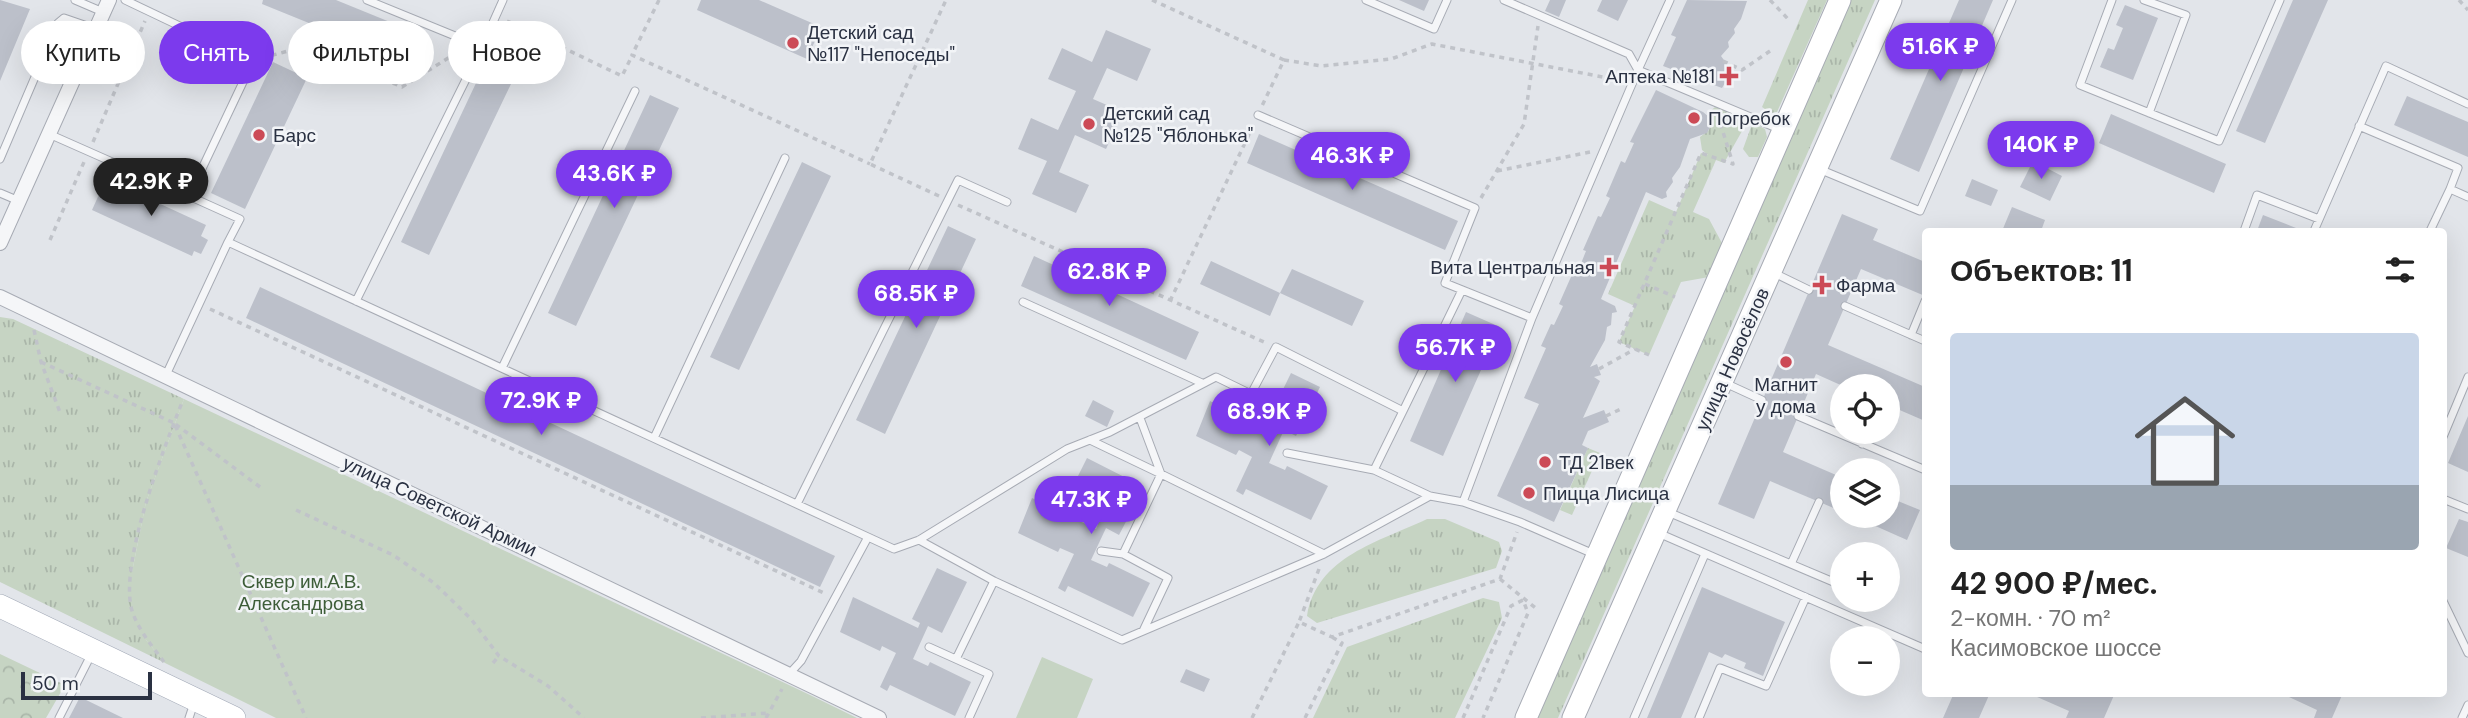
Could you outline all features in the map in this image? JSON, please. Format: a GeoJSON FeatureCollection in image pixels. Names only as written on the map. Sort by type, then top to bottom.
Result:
{"type":"FeatureCollection","features":[{"type":"Feature","properties":{"kind":"main road"},"geometry":{"type":"LineString","coordinates":[[1526,718],[1840,0]]}},
{"type":"Feature","properties":{"kind":"main road","name":"улица Новосёлов"},"geometry":{"type":"LineString","coordinates":[[1573,718],[1891,0]]}},
{"type":"Feature","properties":{"kind":"main road"},"geometry":{"type":"LineString","coordinates":[[0,606],[93,651],[192,708],[234,718]]}},
{"type":"Feature","properties":{"kind":"street"},"geometry":{"type":"LineString","coordinates":[[0,243],[71,84]]}},
{"type":"Feature","properties":{"kind":"street","name":"улица Советской Армии"},"geometry":{"type":"LineString","coordinates":[[0,297],[790,673],[879,718]]}},
{"type":"Feature","properties":{"kind":"lane"},"geometry":{"type":"LineString","coordinates":[[75,0],[106,6]]}},
{"type":"Feature","properties":{"kind":"lane"},"geometry":{"type":"LineString","coordinates":[[125,0],[168,21]]}},
{"type":"Feature","properties":{"kind":"lane"},"geometry":{"type":"LineString","coordinates":[[367,0],[448,33]]}},
{"type":"Feature","properties":{"kind":"lane"},"geometry":{"type":"LineString","coordinates":[[494,21],[503,0]]}},
{"type":"Feature","properties":{"kind":"lane"},"geometry":{"type":"LineString","coordinates":[[1366,0],[1434,29],[1447,0]]}},
{"type":"Feature","properties":{"kind":"lane"},"geometry":{"type":"LineString","coordinates":[[1504,0],[1629,54],[1638,70],[1783,131]]}},
{"type":"Feature","properties":{"kind":"lane"},"geometry":{"type":"LineString","coordinates":[[1463,502],[1532,318],[1670,0]]}},
{"type":"Feature","properties":{"kind":"lane"},"geometry":{"type":"LineString","coordinates":[[1818,168],[1920,211],[2012,0]]}},
{"type":"Feature","properties":{"kind":"lane"},"geometry":{"type":"LineString","coordinates":[[2112,0],[2080,85],[2219,141],[2280,0]]}},
{"type":"Feature","properties":{"kind":"lane"},"geometry":{"type":"LineString","coordinates":[[2144,0],[2186,15],[2149,113]]}},
{"type":"Feature","properties":{"kind":"lane"},"geometry":{"type":"LineString","coordinates":[[60,21],[64,18],[78,21]]}},
{"type":"Feature","properties":{"kind":"lane"},"geometry":{"type":"LineString","coordinates":[[2315,228],[2386,66],[2468,104]]}},
{"type":"Feature","properties":{"kind":"lane"},"geometry":{"type":"LineString","coordinates":[[0,159],[32,84]]}},
{"type":"Feature","properties":{"kind":"lane"},"geometry":{"type":"LineString","coordinates":[[189,196],[242,84]]}},
{"type":"Feature","properties":{"kind":"lane"},"geometry":{"type":"LineString","coordinates":[[356,301],[464,84]]}},
{"type":"Feature","properties":{"kind":"lane"},"geometry":{"type":"LineString","coordinates":[[502,368],[635,91]]}},
{"type":"Feature","properties":{"kind":"lane"},"geometry":{"type":"LineString","coordinates":[[1258,115],[1475,208],[1445,283],[1532,318]]}},
{"type":"Feature","properties":{"kind":"lane"},"geometry":{"type":"LineString","coordinates":[[2359,126],[2458,168],[2431,228]]}},
{"type":"Feature","properties":{"kind":"lane"},"geometry":{"type":"LineString","coordinates":[[48,134],[240,219],[166,375]]}},
{"type":"Feature","properties":{"kind":"lane"},"geometry":{"type":"LineString","coordinates":[[654,438],[785,159]]}},
{"type":"Feature","properties":{"kind":"lane"},"geometry":{"type":"LineString","coordinates":[[797,504],[958,180],[1007,201]]}},
{"type":"Feature","properties":{"kind":"lane"},"geometry":{"type":"LineString","coordinates":[[2450,189],[2468,197]]}},
{"type":"Feature","properties":{"kind":"lane"},"geometry":{"type":"LineString","coordinates":[[0,193],[19,201]]}},
{"type":"Feature","properties":{"kind":"lane"},"geometry":{"type":"LineString","coordinates":[[2245,228],[2257,195],[2319,219]]}},
{"type":"Feature","properties":{"kind":"lane"},"geometry":{"type":"LineString","coordinates":[[228,242],[894,549],[919,540],[1067,449],[1140,418],[1202,383],[1216,377],[1251,394],[1276,348],[1403,411]]}},
{"type":"Feature","properties":{"kind":"lane"},"geometry":{"type":"LineString","coordinates":[[1771,272],[1810,290]]}},
{"type":"Feature","properties":{"kind":"lane"},"geometry":{"type":"LineString","coordinates":[[1374,470],[1462,290]]}},
{"type":"Feature","properties":{"kind":"lane"},"geometry":{"type":"LineString","coordinates":[[1023,302],[1202,383]]}},
{"type":"Feature","properties":{"kind":"lane"},"geometry":{"type":"LineString","coordinates":[[1845,306],[1922,340]]}},
{"type":"Feature","properties":{"kind":"lane"},"geometry":{"type":"LineString","coordinates":[[1911,335],[1922,308]]}},
{"type":"Feature","properties":{"kind":"lane"},"geometry":{"type":"LineString","coordinates":[[2447,427],[2468,377]]}},
{"type":"Feature","properties":{"kind":"lane"},"geometry":{"type":"LineString","coordinates":[[1722,382],[1762,400]]}},
{"type":"Feature","properties":{"kind":"lane"},"geometry":{"type":"LineString","coordinates":[[1798,416],[1830,430]]}},
{"type":"Feature","properties":{"kind":"lane"},"geometry":{"type":"LineString","coordinates":[[1123,554],[1161,474],[1140,418]]}},
{"type":"Feature","properties":{"kind":"lane"},"geometry":{"type":"LineString","coordinates":[[1090,440],[1325,554]]}},
{"type":"Feature","properties":{"kind":"lane"},"geometry":{"type":"LineString","coordinates":[[1864,444],[1922,470]]}},
{"type":"Feature","properties":{"kind":"lane"},"geometry":{"type":"LineString","coordinates":[[1287,453],[1374,470],[1430,496],[1463,502],[1520,522],[1597,555]]}},
{"type":"Feature","properties":{"kind":"lane"},"geometry":{"type":"LineString","coordinates":[[919,540],[994,581],[1122,640],[1325,554],[1430,496]]}},
{"type":"Feature","properties":{"kind":"lane"},"geometry":{"type":"LineString","coordinates":[[2447,501],[2468,509]]}},
{"type":"Feature","properties":{"kind":"lane"},"geometry":{"type":"LineString","coordinates":[[1791,564],[1819,502]]}},
{"type":"Feature","properties":{"kind":"lane"},"geometry":{"type":"LineString","coordinates":[[1664,510],[1830,580]]}},
{"type":"Feature","properties":{"kind":"lane"},"geometry":{"type":"LineString","coordinates":[[1654,531],[1922,648]]}},
{"type":"Feature","properties":{"kind":"lane"},"geometry":{"type":"LineString","coordinates":[[790,673],[801,661],[868,537]]}},
{"type":"Feature","properties":{"kind":"lane"},"geometry":{"type":"LineString","coordinates":[[1101,551],[1123,554],[1168,578],[1143,631]]}},
{"type":"Feature","properties":{"kind":"lane"},"geometry":{"type":"LineString","coordinates":[[1634,718],[1705,554]]}},
{"type":"Feature","properties":{"kind":"lane"},"geometry":{"type":"LineString","coordinates":[[956,659],[994,581]]}},
{"type":"Feature","properties":{"kind":"lane"},"geometry":{"type":"LineString","coordinates":[[1699,718],[1720,668],[1766,686],[1806,597]]}},
{"type":"Feature","properties":{"kind":"lane"},"geometry":{"type":"LineString","coordinates":[[2447,609],[2468,653]]}},
{"type":"Feature","properties":{"kind":"lane"},"geometry":{"type":"LineString","coordinates":[[929,647],[989,674],[970,718]]}},
{"type":"Feature","properties":{"kind":"lane"},"geometry":{"type":"LineString","coordinates":[[59,718],[93,651]]}},
{"type":"Feature","properties":{"kind":"lane"},"geometry":{"type":"LineString","coordinates":[[2462,718],[2468,705]]}},
{"type":"Feature","properties":{"kind":"path"},"geometry":{"type":"LineString","coordinates":[[496,16],[622,76],[659,0]]}},
{"type":"Feature","properties":{"kind":"path"},"geometry":{"type":"LineString","coordinates":[[870,164],[946,0]]}},
{"type":"Feature","properties":{"kind":"path"},"geometry":{"type":"LineString","coordinates":[[1152,0],[1284,60],[1322,66],[1391,59],[1432,44],[1608,78],[1638,70]]}},
{"type":"Feature","properties":{"kind":"path"},"geometry":{"type":"LineString","coordinates":[[1770,0],[1790,22]]}},
{"type":"Feature","properties":{"kind":"path"},"geometry":{"type":"LineString","coordinates":[[2459,0],[2468,10]]}},
{"type":"Feature","properties":{"kind":"path"},"geometry":{"type":"LineString","coordinates":[[50,240],[149,12]]}},
{"type":"Feature","properties":{"kind":"path"},"geometry":{"type":"LineString","coordinates":[[1474,211],[1524,124],[1539,15]]}},
{"type":"Feature","properties":{"kind":"path"},"geometry":{"type":"LineString","coordinates":[[274,55],[307,46],[402,87],[448,58]]}},
{"type":"Feature","properties":{"kind":"path"},"geometry":{"type":"LineString","coordinates":[[1723,61],[1742,70],[1770,51]]}},
{"type":"Feature","properties":{"kind":"path"},"geometry":{"type":"LineString","coordinates":[[632,55],[1276,348]]}},
{"type":"Feature","properties":{"kind":"path"},"geometry":{"type":"LineString","coordinates":[[1170,301],[1284,60]]}},
{"type":"Feature","properties":{"kind":"path"},"geometry":{"type":"LineString","coordinates":[[1649,355],[1619,342],[1701,153],[1733,164],[1715,103]]}},
{"type":"Feature","properties":{"kind":"path"},"geometry":{"type":"LineString","coordinates":[[1497,171],[1604,149]]}},
{"type":"Feature","properties":{"kind":"path"},"geometry":{"type":"LineString","coordinates":[[1645,284],[1675,297]]}},
{"type":"Feature","properties":{"kind":"path"},"geometry":{"type":"LineString","coordinates":[[199,304],[835,599]]}},
{"type":"Feature","properties":{"kind":"path"},"geometry":{"type":"LineString","coordinates":[[22,326],[35,330],[41,362],[61,415]]}},
{"type":"Feature","properties":{"kind":"path"},"geometry":{"type":"LineString","coordinates":[[1599,369],[1635,349]]}},
{"type":"Feature","properties":{"kind":"path"},"geometry":{"type":"LineString","coordinates":[[41,362],[174,423],[260,487]]}},
{"type":"Feature","properties":{"kind":"path"},"geometry":{"type":"LineString","coordinates":[[165,663],[146,640],[131,607],[132,572],[146,502],[184,399]]}},
{"type":"Feature","properties":{"kind":"path"},"geometry":{"type":"LineString","coordinates":[[1606,416],[1623,408]]}},
{"type":"Feature","properties":{"kind":"path"},"geometry":{"type":"LineString","coordinates":[[174,423],[306,718]]}},
{"type":"Feature","properties":{"kind":"path"},"geometry":{"type":"LineString","coordinates":[[296,510],[393,555],[434,583],[471,619],[499,656],[548,686],[584,718]]}},
{"type":"Feature","properties":{"kind":"path"},"geometry":{"type":"LineString","coordinates":[[1500,579],[1520,522]]}},
{"type":"Feature","properties":{"kind":"path"},"geometry":{"type":"LineString","coordinates":[[1252,718],[1299,622],[1325,554]]}},
{"type":"Feature","properties":{"kind":"path"},"geometry":{"type":"LineString","coordinates":[[1500,579],[1538,610]]}},
{"type":"Feature","properties":{"kind":"path"},"geometry":{"type":"LineString","coordinates":[[1332,637],[1500,579]]}},
{"type":"Feature","properties":{"kind":"path"},"geometry":{"type":"LineString","coordinates":[[1463,718],[1511,606],[1523,600]]}},
{"type":"Feature","properties":{"kind":"path"},"geometry":{"type":"LineString","coordinates":[[1483,718],[1528,613],[1523,600]]}},
{"type":"Feature","properties":{"kind":"path"},"geometry":{"type":"LineString","coordinates":[[1299,622],[1342,643],[1306,718]]}},
{"type":"Feature","properties":{"kind":"path"},"geometry":{"type":"LineString","coordinates":[[493,663],[499,656]]}},
{"type":"Feature","properties":{"kind":"path"},"geometry":{"type":"LineString","coordinates":[[701,718],[768,716],[790,673]]}},
{"type":"Feature","properties":{"kind":"green space"},"geometry":{"type":"Polygon","coordinates":[[[1808,0],[1827,0],[1777,112],[1771,113],[1762,107],[1808,0]]]}},
{"type":"Feature","properties":{"kind":"green space"},"geometry":{"type":"Polygon","coordinates":[[[1851,0],[1875,0],[1558,718],[1537,718],[1851,0]]]}},
{"type":"Feature","properties":{"kind":"green space"},"geometry":{"type":"Polygon","coordinates":[[[1715,107],[1743,117],[1746,124],[1724,163],[1716,160],[1693,212],[1709,219],[1723,245],[1709,277],[1681,282],[1649,355],[1619,342],[1635,306],[1608,294],[1649,200],[1676,212],[1701,153],[1708,155],[1702,150],[1700,137],[1709,130],[1711,121],[1707,114],[1715,107]]]}},
{"type":"Feature","properties":{"kind":"green space"},"geometry":{"type":"Polygon","coordinates":[[[1755,124],[1765,129],[1767,137],[1758,157],[1749,157],[1743,149],[1751,127],[1755,124]]]}},
{"type":"Feature","properties":{"kind":"green space"},"geometry":{"type":"Polygon","coordinates":[[[0,317],[13,319],[184,399],[146,502],[132,572],[146,640],[165,663],[0,582],[0,317]]]}},
{"type":"Feature","properties":{"kind":"green space","name":"Сквер им.А.В. Александрова"},"geometry":{"type":"Polygon","coordinates":[[[184,399],[857,718],[276,718],[165,663],[146,640],[131,607],[132,572],[146,502],[184,399]]]}},
{"type":"Feature","properties":{"kind":"green space"},"geometry":{"type":"Polygon","coordinates":[[[1588,448],[1600,453],[1572,515],[1560,510],[1588,448]]]}},
{"type":"Feature","properties":{"kind":"green space"},"geometry":{"type":"Polygon","coordinates":[[[1427,519],[1445,519],[1499,542],[1502,551],[1496,568],[1317,623],[1307,616],[1313,596],[1323,579],[1337,565],[1371,544],[1427,519]]]}},
{"type":"Feature","properties":{"kind":"green space"},"geometry":{"type":"Polygon","coordinates":[[[1483,598],[1499,602],[1502,618],[1455,718],[1313,718],[1347,647],[1483,598]]]}},
{"type":"Feature","properties":{"kind":"green space"},"geometry":{"type":"Polygon","coordinates":[[[0,654],[65,685],[46,718],[0,718],[0,654]]]}},
{"type":"Feature","properties":{"kind":"green space"},"geometry":{"type":"Polygon","coordinates":[[[1042,657],[1093,679],[1077,718],[1016,718],[1042,657]]]}},
{"type":"Feature","properties":{"kind":"building"},"geometry":{"type":"Polygon","coordinates":[[[0,0],[30,9],[25,21],[21,21],[21,31],[0,81],[0,0]]]}},
{"type":"Feature","properties":{"kind":"building"},"geometry":{"type":"Polygon","coordinates":[[[263,0],[336,0],[387,21],[304,21],[262,4],[263,0]]]}},
{"type":"Feature","properties":{"kind":"building","name":"Детский сад №117 \"Непоседы\""},"geometry":{"type":"Polygon","coordinates":[[[701,0],[759,0],[821,27],[807,59],[697,10],[701,0]]]}},
{"type":"Feature","properties":{"kind":"building"},"geometry":{"type":"Polygon","coordinates":[[[1399,0],[1429,0],[1424,11],[1399,0]]]}},
{"type":"Feature","properties":{"kind":"building"},"geometry":{"type":"Polygon","coordinates":[[[1550,0],[1566,0],[1559,17],[1545,11],[1550,0]]]}},
{"type":"Feature","properties":{"kind":"building"},"geometry":{"type":"Polygon","coordinates":[[[1602,0],[1628,0],[1618,21],[1597,11],[1602,0]]]}},
{"type":"Feature","properties":{"kind":"building"},"geometry":{"type":"Polygon","coordinates":[[[1687,0],[1747,1],[1741,19],[1734,29],[1735,33],[1728,42],[1729,47],[1721,56],[1732,71],[1722,88],[1663,66],[1676,37],[1671,35],[1687,0]]]}},
{"type":"Feature","properties":{"kind":"building"},"geometry":{"type":"Polygon","coordinates":[[[1959,0],[1993,0],[1919,172],[1890,159],[1959,0]]]}},
{"type":"Feature","properties":{"kind":"building"},"geometry":{"type":"Polygon","coordinates":[[[2293,0],[2328,0],[2265,143],[2236,131],[2293,0]]]}},
{"type":"Feature","properties":{"kind":"building"},"geometry":{"type":"Polygon","coordinates":[[[2125,5],[2158,18],[2133,80],[2100,67],[2108,48],[2114,50],[2123,28],[2116,25],[2125,5]]]}},
{"type":"Feature","properties":{"kind":"building","name":"Детский сад №125 \"Яблонька\""},"geometry":{"type":"Polygon","coordinates":[[[1106,30],[1151,49],[1137,81],[1107,68],[1093,99],[1123,112],[1106,149],[1075,135],[1059,172],[1089,185],[1076,213],[1032,194],[1047,161],[1018,149],[1031,118],[1058,130],[1076,91],[1048,79],[1062,48],[1092,62],[1106,30]]]}},
{"type":"Feature","properties":{"kind":"building","name":"Барс"},"geometry":{"type":"Polygon","coordinates":[[[274,62],[288,69],[288,84],[304,84],[245,209],[211,193],[263,84],[274,84],[274,62]]]}},
{"type":"Feature","properties":{"kind":"building"},"geometry":{"type":"Polygon","coordinates":[[[476,84],[511,84],[429,255],[401,242],[476,84]]]}},
{"type":"Feature","properties":{"kind":"building"},"geometry":{"type":"Polygon","coordinates":[[[1656,90],[1703,112],[1709,117],[1711,125],[1707,133],[1690,139],[1680,167],[1666,192],[1667,197],[1662,199],[1646,192],[1601,299],[1615,306],[1617,312],[1612,313],[1605,340],[1590,367],[1597,364],[1601,375],[1594,377],[1600,381],[1583,418],[1604,410],[1609,422],[1588,431],[1582,445],[1588,448],[1554,522],[1497,496],[1539,404],[1524,398],[1546,348],[1541,346],[1563,306],[1559,304],[1574,270],[1578,271],[1586,251],[1583,250],[1598,216],[1601,217],[1610,198],[1606,196],[1621,161],[1625,163],[1634,143],[1630,142],[1656,90]]]}},
{"type":"Feature","properties":{"kind":"building"},"geometry":{"type":"Polygon","coordinates":[[[650,95],[679,108],[576,326],[548,313],[650,95]]]}},
{"type":"Feature","properties":{"kind":"building"},"geometry":{"type":"Polygon","coordinates":[[[2407,96],[2468,122],[2468,157],[2394,125],[2407,96]]]}},
{"type":"Feature","properties":{"kind":"building"},"geometry":{"type":"Polygon","coordinates":[[[2111,114],[2226,164],[2214,193],[2099,143],[2111,114]]]}},
{"type":"Feature","properties":{"kind":"building"},"geometry":{"type":"Polygon","coordinates":[[[1259,134],[1458,221],[1445,250],[1247,163],[1259,134]]]}},
{"type":"Feature","properties":{"kind":"building"},"geometry":{"type":"Polygon","coordinates":[[[2033,161],[2062,176],[2050,201],[2020,187],[2033,161]]]}},
{"type":"Feature","properties":{"kind":"building"},"geometry":{"type":"Polygon","coordinates":[[[802,162],[831,176],[739,370],[710,357],[802,162]]]}},
{"type":"Feature","properties":{"kind":"building"},"geometry":{"type":"Polygon","coordinates":[[[106,179],[206,225],[201,236],[208,240],[201,254],[194,251],[192,256],[92,210],[106,179]]]}},
{"type":"Feature","properties":{"kind":"building"},"geometry":{"type":"Polygon","coordinates":[[[1972,179],[1998,190],[1991,206],[1965,196],[1972,179]]]}},
{"type":"Feature","properties":{"kind":"building"},"geometry":{"type":"Polygon","coordinates":[[[2012,207],[2045,220],[2042,228],[2003,228],[2012,207]]]}},
{"type":"Feature","properties":{"kind":"building"},"geometry":{"type":"Polygon","coordinates":[[[1842,214],[1878,229],[1873,240],[1922,261],[1922,295],[1861,269],[1828,345],[1895,374],[1830,374],[1830,380],[1816,374],[1783,452],[1830,472],[1830,506],[1770,481],[1754,519],[1718,504],[1842,214]]]}},
{"type":"Feature","properties":{"kind":"building"},"geometry":{"type":"Polygon","coordinates":[[[2263,215],[2296,228],[2258,228],[2263,215]]]}},
{"type":"Feature","properties":{"kind":"building"},"geometry":{"type":"Polygon","coordinates":[[[948,226],[976,239],[885,434],[856,420],[948,226]]]}},
{"type":"Feature","properties":{"kind":"building"},"geometry":{"type":"Polygon","coordinates":[[[1034,256],[1199,332],[1186,360],[1021,286],[1034,256]]]}},
{"type":"Feature","properties":{"kind":"building"},"geometry":{"type":"Polygon","coordinates":[[[1211,261],[1280,293],[1270,316],[1200,284],[1211,261]]]}},
{"type":"Feature","properties":{"kind":"building"},"geometry":{"type":"Polygon","coordinates":[[[1292,269],[1364,301],[1352,326],[1280,293],[1292,269]]]}},
{"type":"Feature","properties":{"kind":"building"},"geometry":{"type":"Polygon","coordinates":[[[260,287],[835,556],[820,587],[246,318],[260,287]]]}},
{"type":"Feature","properties":{"kind":"building"},"geometry":{"type":"Polygon","coordinates":[[[1466,312],[1500,327],[1443,456],[1410,441],[1466,312]]]}},
{"type":"Feature","properties":{"kind":"building"},"geometry":{"type":"Polygon","coordinates":[[[1291,373],[1320,387],[1296,436],[1284,430],[1269,463],[1285,470],[1287,466],[1328,486],[1311,520],[1246,489],[1243,495],[1236,491],[1252,457],[1239,450],[1236,455],[1196,436],[1210,401],[1274,432],[1277,427],[1267,422],[1291,373]]]}},
{"type":"Feature","properties":{"kind":"building"},"geometry":{"type":"Polygon","coordinates":[[[1900,376],[1922,386],[1922,420],[1900,410],[1900,376]]]}},
{"type":"Feature","properties":{"kind":"building"},"geometry":{"type":"Polygon","coordinates":[[[1093,400],[1114,411],[1107,427],[1085,416],[1093,400]]]}},
{"type":"Feature","properties":{"kind":"building"},"geometry":{"type":"Polygon","coordinates":[[[2468,416],[2468,472],[2448,463],[2468,416]]]}},
{"type":"Feature","properties":{"kind":"building"},"geometry":{"type":"Polygon","coordinates":[[[1087,458],[1144,487],[1119,535],[1106,528],[1091,560],[1107,567],[1109,563],[1150,583],[1133,617],[1068,586],[1065,592],[1058,588],[1074,554],[1060,548],[1058,552],[1018,533],[1032,498],[1096,529],[1098,524],[1088,519],[1093,509],[1068,496],[1087,458]]]}},
{"type":"Feature","properties":{"kind":"building"},"geometry":{"type":"Polygon","coordinates":[[[1900,502],[1920,510],[1907,540],[1880,528],[1900,528],[1900,502]]]}},
{"type":"Feature","properties":{"kind":"building"},"geometry":{"type":"Polygon","coordinates":[[[2459,519],[2468,522],[2468,557],[2447,548],[2459,519]]]}},
{"type":"Feature","properties":{"kind":"building"},"geometry":{"type":"Polygon","coordinates":[[[937,568],[967,582],[942,633],[928,626],[913,659],[928,666],[930,662],[971,682],[955,716],[890,685],[887,691],[880,687],[896,653],[882,646],[880,651],[840,632],[853,597],[918,628],[920,623],[912,619],[937,568]]]}},
{"type":"Feature","properties":{"kind":"building"},"geometry":{"type":"Polygon","coordinates":[[[1702,587],[1785,622],[1763,676],[1744,668],[1746,663],[1725,654],[1722,658],[1709,652],[1681,718],[1647,718],[1702,587]]]}},
{"type":"Feature","properties":{"kind":"building"},"geometry":{"type":"Polygon","coordinates":[[[1186,669],[1210,679],[1204,692],[1180,682],[1186,669]]]}},
{"type":"Feature","properties":{"kind":"building"},"geometry":{"type":"Polygon","coordinates":[[[80,697],[123,718],[69,718],[80,697]]]}},
{"type":"Feature","properties":{"kind":"building"},"geometry":{"type":"Polygon","coordinates":[[[1952,697],[1988,697],[1979,718],[1943,718],[1952,697]]]}},
{"type":"Feature","properties":{"kind":"building"},"geometry":{"type":"Polygon","coordinates":[[[2037,697],[2113,697],[2104,718],[2066,718],[2069,711],[2037,697]]]}},
{"type":"Feature","properties":{"kind":"building"},"geometry":{"type":"Polygon","coordinates":[[[2289,697],[2341,697],[2332,718],[2314,718],[2317,710],[2289,697]]]}},
{"type":"Feature","properties":{"kind":"place","name":"Детский сад №117 \"Непоседы\""},"geometry":{"type":"Point","coordinates":[793,43]}},
{"type":"Feature","properties":{"kind":"place","name":"Аптека №181"},"geometry":{"type":"Point","coordinates":[1729,76]}},
{"type":"Feature","properties":{"kind":"place","name":"Погребок"},"geometry":{"type":"Point","coordinates":[1694,118]}},
{"type":"Feature","properties":{"kind":"place","name":"Детский сад №125 \"Яблонька\""},"geometry":{"type":"Point","coordinates":[1089,124]}},
{"type":"Feature","properties":{"kind":"place","name":"Барс"},"geometry":{"type":"Point","coordinates":[259,135]}},
{"type":"Feature","properties":{"kind":"place","name":"Вита Центральная"},"geometry":{"type":"Point","coordinates":[1609,267]}},
{"type":"Feature","properties":{"kind":"place","name":"Фарма"},"geometry":{"type":"Point","coordinates":[1822,285]}},
{"type":"Feature","properties":{"kind":"place","name":"Магнит у дома"},"geometry":{"type":"Point","coordinates":[1786,362]}},
{"type":"Feature","properties":{"kind":"place","name":"ТД 21век"},"geometry":{"type":"Point","coordinates":[1545,462]}},
{"type":"Feature","properties":{"kind":"place","name":"Пицца Лисица"},"geometry":{"type":"Point","coordinates":[1529,493]}}]}
